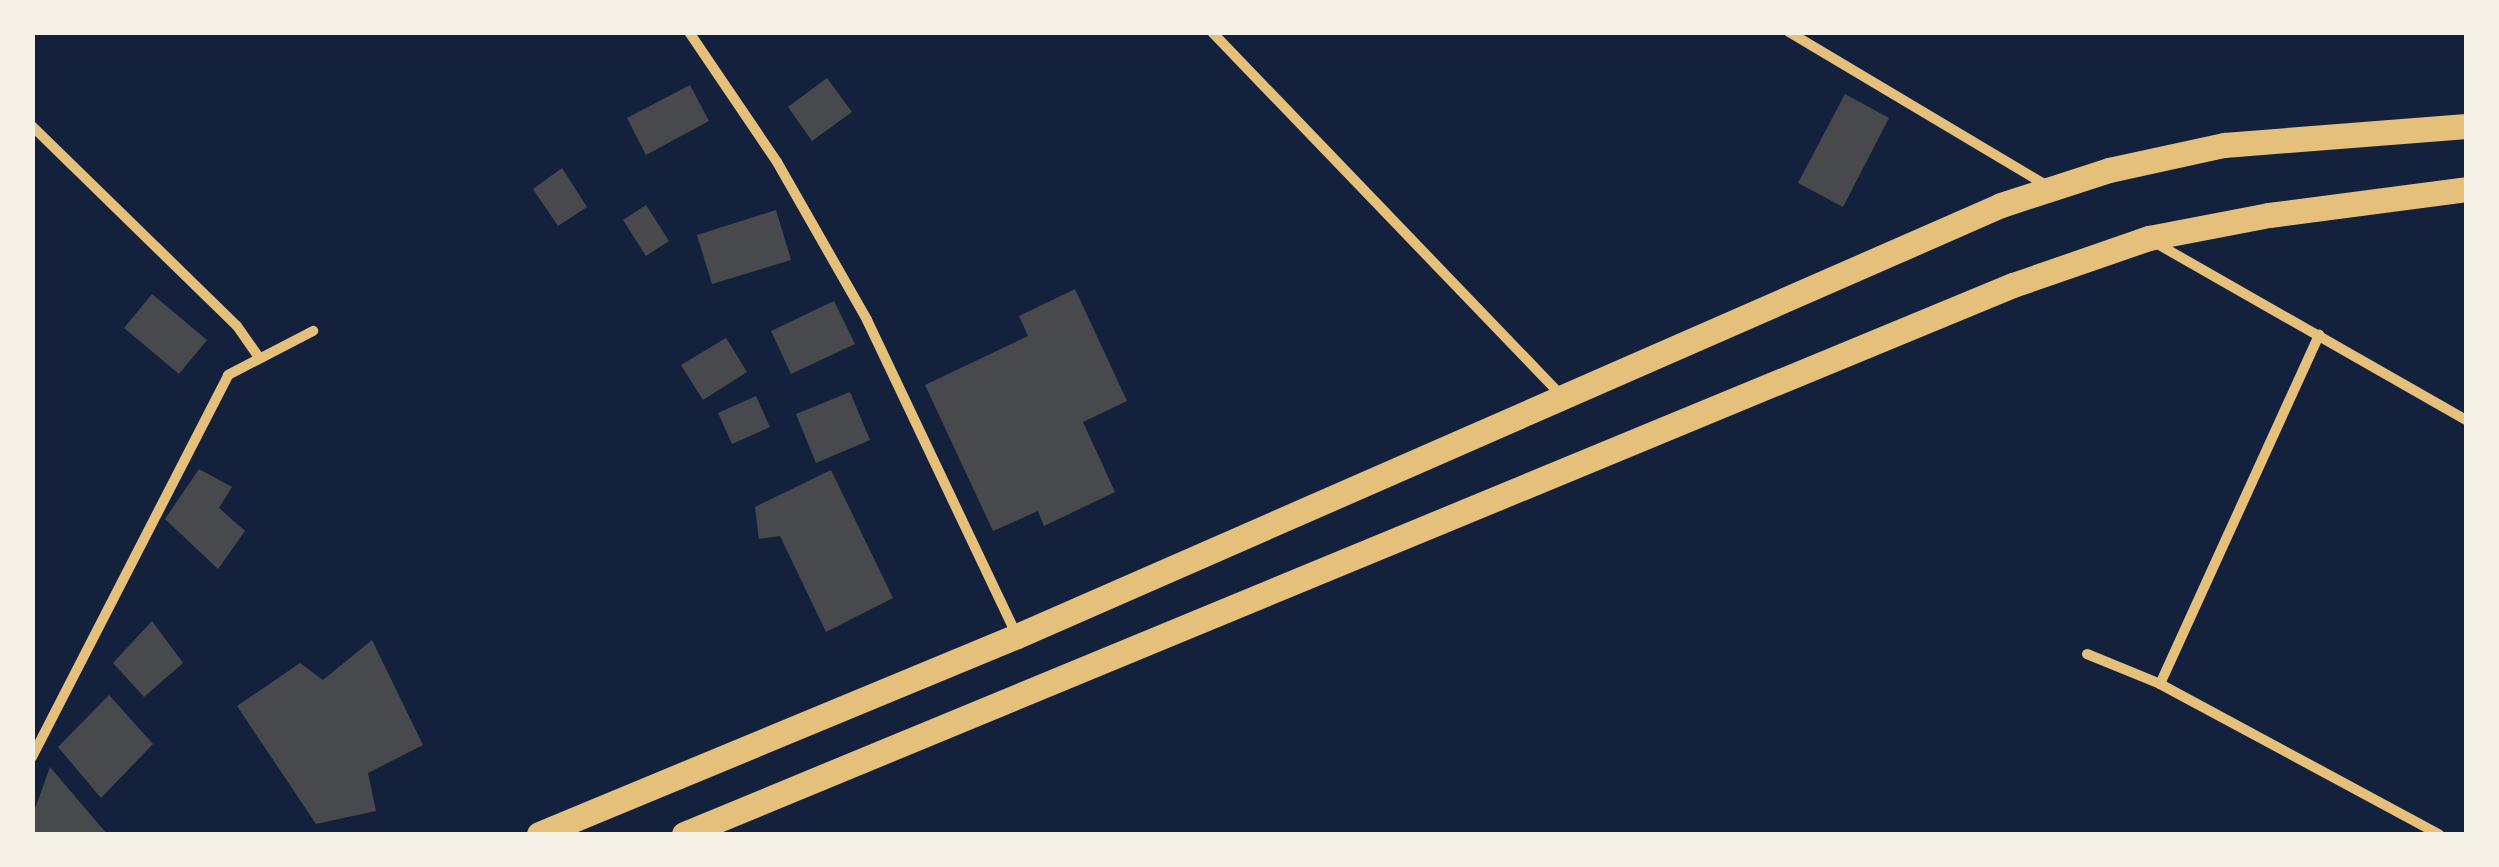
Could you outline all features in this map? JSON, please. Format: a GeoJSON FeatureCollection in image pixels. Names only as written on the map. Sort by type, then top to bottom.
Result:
{"type":"FeatureCollection","features":[{"type":"Feature","properties":{"kind":"main road"},"geometry":{"type":"LineString","coordinates":[[539,834],[1018,636],[2050,187],[2224,145],[2466,126]]}},
{"type":"Feature","properties":{"kind":"main road"},"geometry":{"type":"LineString","coordinates":[[684,834],[2012,285],[2149,238],[2269,215],[2466,189]]}},
{"type":"Feature","properties":{"kind":"street"},"geometry":{"type":"LineString","coordinates":[[689,32],[777,162],[867,320],[1018,636]]}},
{"type":"Feature","properties":{"kind":"street"},"geometry":{"type":"LineString","coordinates":[[1212,32],[1563,397]]}},
{"type":"Feature","properties":{"kind":"street"},"geometry":{"type":"LineString","coordinates":[[1789,32],[2050,187]]}},
{"type":"Feature","properties":{"kind":"street"},"geometry":{"type":"LineString","coordinates":[[32,126],[237,326],[258,356]]}},
{"type":"Feature","properties":{"kind":"street"},"geometry":{"type":"LineString","coordinates":[[2149,238],[2466,420]]}},
{"type":"Feature","properties":{"kind":"street"},"geometry":{"type":"LineString","coordinates":[[32,757],[204,418],[232,372],[313,331]]}},
{"type":"Feature","properties":{"kind":"street"},"geometry":{"type":"LineString","coordinates":[[2160,684],[2319,335]]}},
{"type":"Feature","properties":{"kind":"street"},"geometry":{"type":"LineString","coordinates":[[2087,654],[2160,684],[2439,834]]}},
{"type":"Feature","properties":{"kind":"building"},"geometry":{"type":"Polygon","coordinates":[[[827,78],[852,112],[812,141],[788,107],[827,78]]]}},
{"type":"Feature","properties":{"kind":"building"},"geometry":{"type":"Polygon","coordinates":[[[690,85],[709,121],[646,155],[627,118],[690,85]]]}},
{"type":"Feature","properties":{"kind":"building"},"geometry":{"type":"Polygon","coordinates":[[[1845,94],[1889,118],[1843,207],[1798,183],[1845,94]]]}},
{"type":"Feature","properties":{"kind":"building"},"geometry":{"type":"Polygon","coordinates":[[[562,168],[587,207],[558,226],[533,189],[562,168]]]}},
{"type":"Feature","properties":{"kind":"building"},"geometry":{"type":"Polygon","coordinates":[[[646,205],[669,241],[646,256],[623,220],[646,205]]]}},
{"type":"Feature","properties":{"kind":"building"},"geometry":{"type":"Polygon","coordinates":[[[776,210],[791,260],[712,284],[697,235],[776,210]]]}},
{"type":"Feature","properties":{"kind":"building"},"geometry":{"type":"Polygon","coordinates":[[[1075,289],[1127,401],[1083,422],[1115,492],[1044,526],[1038,511],[993,531],[925,385],[1028,336],[1019,316],[1075,289]]]}},
{"type":"Feature","properties":{"kind":"building"},"geometry":{"type":"Polygon","coordinates":[[[152,294],[207,340],[179,374],[124,328],[152,294]]]}},
{"type":"Feature","properties":{"kind":"building"},"geometry":{"type":"Polygon","coordinates":[[[834,301],[855,344],[791,374],[771,331],[834,301]]]}},
{"type":"Feature","properties":{"kind":"building"},"geometry":{"type":"Polygon","coordinates":[[[726,338],[747,372],[703,400],[681,365],[726,338]]]}},
{"type":"Feature","properties":{"kind":"building"},"geometry":{"type":"Polygon","coordinates":[[[850,392],[870,440],[816,463],[796,414],[850,392]]]}},
{"type":"Feature","properties":{"kind":"building"},"geometry":{"type":"Polygon","coordinates":[[[756,396],[770,427],[732,444],[718,413],[756,396]]]}},
{"type":"Feature","properties":{"kind":"building"},"geometry":{"type":"Polygon","coordinates":[[[199,469],[232,487],[219,508],[245,531],[218,569],[165,519],[199,469]]]}},
{"type":"Feature","properties":{"kind":"building"},"geometry":{"type":"Polygon","coordinates":[[[831,470],[893,598],[826,632],[780,536],[759,539],[755,507],[831,470]]]}},
{"type":"Feature","properties":{"kind":"building"},"geometry":{"type":"Polygon","coordinates":[[[152,621],[183,663],[144,697],[113,663],[152,621]]]}},
{"type":"Feature","properties":{"kind":"building"},"geometry":{"type":"Polygon","coordinates":[[[372,640],[423,745],[368,773],[376,811],[316,824],[237,706],[300,663],[323,680],[372,640]]]}},
{"type":"Feature","properties":{"kind":"building"},"geometry":{"type":"Polygon","coordinates":[[[109,695],[153,744],[101,798],[58,747],[109,695]]]}},
{"type":"Feature","properties":{"kind":"building"},"geometry":{"type":"Polygon","coordinates":[[[50,767],[107,834],[32,834],[32,817],[50,767]]]}}]}
